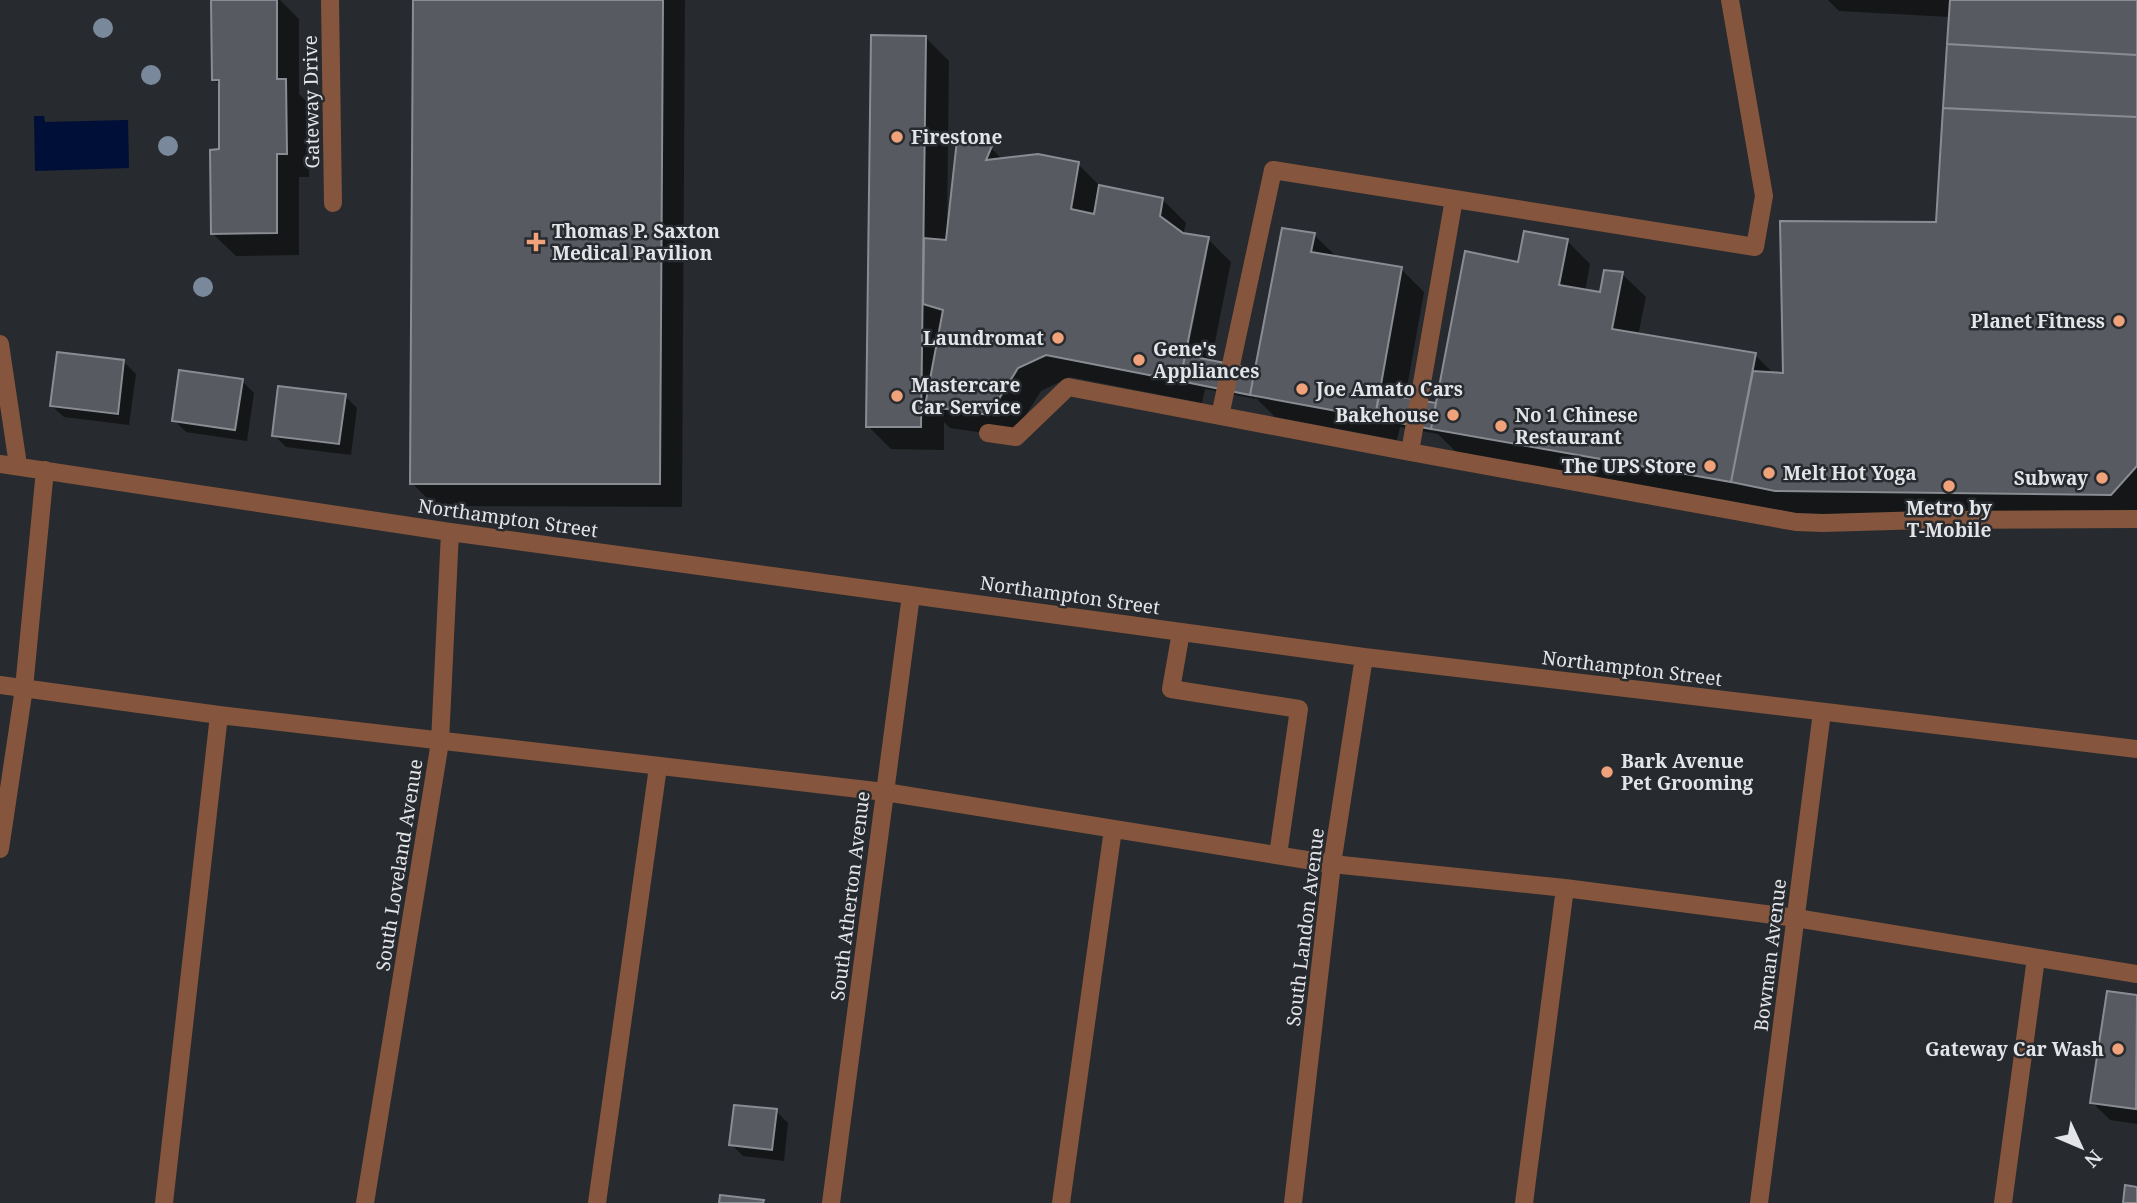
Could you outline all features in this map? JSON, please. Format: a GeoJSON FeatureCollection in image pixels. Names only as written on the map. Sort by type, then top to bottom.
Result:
{"type":"FeatureCollection","features":[{"type":"Feature","properties":{"kind":"street","name":"Gateway Drive"},"geometry":{"type":"LineString","coordinates":[[330,0],[333,204]]}},
{"type":"Feature","properties":{"kind":"street"},"geometry":{"type":"LineString","coordinates":[[1220,416],[1273,170],[1755,247],[1764,196],[1730,0]]}},
{"type":"Feature","properties":{"kind":"street"},"geometry":{"type":"LineString","coordinates":[[1410,452],[1454,199]]}},
{"type":"Feature","properties":{"kind":"street"},"geometry":{"type":"LineString","coordinates":[[0,344],[18,465]]}},
{"type":"Feature","properties":{"kind":"street"},"geometry":{"type":"LineString","coordinates":[[988,433],[1016,437],[1069,387],[1796,522],[2137,519]]}},
{"type":"Feature","properties":{"kind":"street","name":"Northampton Street"},"geometry":{"type":"LineString","coordinates":[[0,464],[450,532],[1364,657],[2137,750]]}},
{"type":"Feature","properties":{"kind":"street"},"geometry":{"type":"LineString","coordinates":[[0,849],[24,688],[45,470]]}},
{"type":"Feature","properties":{"kind":"street","name":"South Loveland Avenue"},"geometry":{"type":"LineString","coordinates":[[365,1203],[440,742],[450,532]]}},
{"type":"Feature","properties":{"kind":"street","name":"South Atherton Avenue"},"geometry":{"type":"LineString","coordinates":[[831,1203],[911,595]]}},
{"type":"Feature","properties":{"kind":"street"},"geometry":{"type":"LineString","coordinates":[[1181,632],[1171,689],[1299,709],[1278,855]]}},
{"type":"Feature","properties":{"kind":"street","name":"South Landon Avenue"},"geometry":{"type":"LineString","coordinates":[[1293,1203],[1332,864],[1364,657]]}},
{"type":"Feature","properties":{"kind":"street"},"geometry":{"type":"LineString","coordinates":[[0,685],[440,742],[885,792],[1332,864],[1565,888],[1796,918],[2137,974]]}},
{"type":"Feature","properties":{"kind":"street","name":"Bowman Avenue"},"geometry":{"type":"LineString","coordinates":[[1759,1203],[1822,712]]}},
{"type":"Feature","properties":{"kind":"street"},"geometry":{"type":"LineString","coordinates":[[164,1203],[219,715]]}},
{"type":"Feature","properties":{"kind":"street"},"geometry":{"type":"LineString","coordinates":[[597,1203],[658,767]]}},
{"type":"Feature","properties":{"kind":"street"},"geometry":{"type":"LineString","coordinates":[[1061,1203],[1113,829]]}},
{"type":"Feature","properties":{"kind":"street"},"geometry":{"type":"LineString","coordinates":[[1524,1203],[1565,888]]}},
{"type":"Feature","properties":{"kind":"street"},"geometry":{"type":"LineString","coordinates":[[2003,1203],[2036,958]]}},
{"type":"Feature","properties":{"kind":"water"},"geometry":{"type":"Polygon","coordinates":[[[34,116],[44,116],[45,122],[128,120],[129,168],[35,171],[34,116]]]}},
{"type":"Feature","properties":{"kind":"building"},"geometry":{"type":"Polygon","coordinates":[[[211,0],[277,0],[277,79],[286,79],[287,154],[277,154],[277,233],[211,234],[210,150],[219,149],[219,80],[212,80],[211,0]]]}},
{"type":"Feature","properties":{"kind":"building","name":"Thomas P. Saxton Medical Pavilion"},"geometry":{"type":"Polygon","coordinates":[[[413,0],[663,0],[660,484],[410,484],[413,0]]]}},
{"type":"Feature","properties":{"kind":"building"},"geometry":{"type":"Polygon","coordinates":[[[1950,0],[2137,0],[2137,55],[1947,44],[1950,0]]]}},
{"type":"Feature","properties":{"kind":"building","name":"Firestone"},"geometry":{"type":"Polygon","coordinates":[[[871,35],[926,36],[921,427],[866,427],[871,35]]]}},
{"type":"Feature","properties":{"kind":"building"},"geometry":{"type":"Polygon","coordinates":[[[1947,44],[2137,55],[2137,117],[1943,108],[1947,44]]]}},
{"type":"Feature","properties":{"kind":"building"},"geometry":{"type":"Polygon","coordinates":[[[1943,108],[2137,117],[2137,466],[2111,495],[1775,491],[1731,482],[1753,371],[1783,373],[1780,221],[1936,222],[1943,108]]]}},
{"type":"Feature","properties":{"kind":"building"},"geometry":{"type":"Polygon","coordinates":[[[957,140],[992,146],[986,160],[1038,154],[1079,162],[1071,209],[1094,214],[1099,185],[1163,198],[1160,216],[1183,233],[1209,237],[1180,381],[1046,355],[1018,368],[989,415],[925,406],[943,310],[923,304],[924,238],[946,240],[957,140]]]}},
{"type":"Feature","properties":{"kind":"building"},"geometry":{"type":"Polygon","coordinates":[[[1282,228],[1315,233],[1311,252],[1402,267],[1375,418],[1250,395],[1282,228]]]}},
{"type":"Feature","properties":{"kind":"building"},"geometry":{"type":"Polygon","coordinates":[[[1524,231],[1568,239],[1559,285],[1600,292],[1604,270],[1623,272],[1612,329],[1756,353],[1731,482],[1431,429],[1465,251],[1518,262],[1524,231]]]}},
{"type":"Feature","properties":{"kind":"building"},"geometry":{"type":"Polygon","coordinates":[[[57,352],[124,360],[118,414],[50,406],[57,352]]]}},
{"type":"Feature","properties":{"kind":"building"},"geometry":{"type":"Polygon","coordinates":[[[1185,355],[1255,369],[1250,395],[1180,381],[1185,355]]]}},
{"type":"Feature","properties":{"kind":"building"},"geometry":{"type":"Polygon","coordinates":[[[179,370],[243,379],[235,430],[172,421],[179,370]]]}},
{"type":"Feature","properties":{"kind":"building"},"geometry":{"type":"Polygon","coordinates":[[[278,386],[346,394],[339,444],[272,436],[278,386]]]}},
{"type":"Feature","properties":{"kind":"building"},"geometry":{"type":"Polygon","coordinates":[[[1379,393],[1436,403],[1431,429],[1375,418],[1379,393]]]}},
{"type":"Feature","properties":{"kind":"building","name":"Gateway Car Wash"},"geometry":{"type":"Polygon","coordinates":[[[2107,991],[2137,995],[2136,1109],[2090,1103],[2107,991]]]}},
{"type":"Feature","properties":{"kind":"building"},"geometry":{"type":"Polygon","coordinates":[[[734,1105],[777,1109],[772,1150],[729,1145],[734,1105]]]}},
{"type":"Feature","properties":{"kind":"building"},"geometry":{"type":"Polygon","coordinates":[[[2125,1185],[2137,1187],[2137,1203],[2123,1203],[2125,1185]]]}},
{"type":"Feature","properties":{"kind":"building"},"geometry":{"type":"Polygon","coordinates":[[[720,1195],[764,1200],[763,1203],[719,1203],[720,1195]]]}},
{"type":"Feature","properties":{"kind":"place","name":"Firestone"},"geometry":{"type":"Point","coordinates":[897,137]}},
{"type":"Feature","properties":{"kind":"place","name":"Thomas P. Saxton Medical Pavilion"},"geometry":{"type":"Point","coordinates":[536,242]}},
{"type":"Feature","properties":{"kind":"place","name":"Planet Fitness"},"geometry":{"type":"Point","coordinates":[2119,321]}},
{"type":"Feature","properties":{"kind":"place","name":"Laundromat"},"geometry":{"type":"Point","coordinates":[1058,338]}},
{"type":"Feature","properties":{"kind":"place","name":"Gene's Appliances"},"geometry":{"type":"Point","coordinates":[1139,360]}},
{"type":"Feature","properties":{"kind":"place","name":"Joe Amato Cars"},"geometry":{"type":"Point","coordinates":[1302,389]}},
{"type":"Feature","properties":{"kind":"place","name":"Mastercare Car Service"},"geometry":{"type":"Point","coordinates":[897,396]}},
{"type":"Feature","properties":{"kind":"place","name":"Bakehouse"},"geometry":{"type":"Point","coordinates":[1453,415]}},
{"type":"Feature","properties":{"kind":"place","name":"No 1 Chinese Restaurant"},"geometry":{"type":"Point","coordinates":[1501,426]}},
{"type":"Feature","properties":{"kind":"place","name":"The UPS Store"},"geometry":{"type":"Point","coordinates":[1710,466]}},
{"type":"Feature","properties":{"kind":"place","name":"Melt Hot Yoga"},"geometry":{"type":"Point","coordinates":[1769,473]}},
{"type":"Feature","properties":{"kind":"place","name":"Subway"},"geometry":{"type":"Point","coordinates":[2102,478]}},
{"type":"Feature","properties":{"kind":"place","name":"Metro by T-Mobile"},"geometry":{"type":"Point","coordinates":[1949,486]}},
{"type":"Feature","properties":{"kind":"place","name":"Bark Avenue Pet Grooming"},"geometry":{"type":"Point","coordinates":[1607,772]}},
{"type":"Feature","properties":{"kind":"place","name":"Gateway Car Wash"},"geometry":{"type":"Point","coordinates":[2118,1049]}}]}
